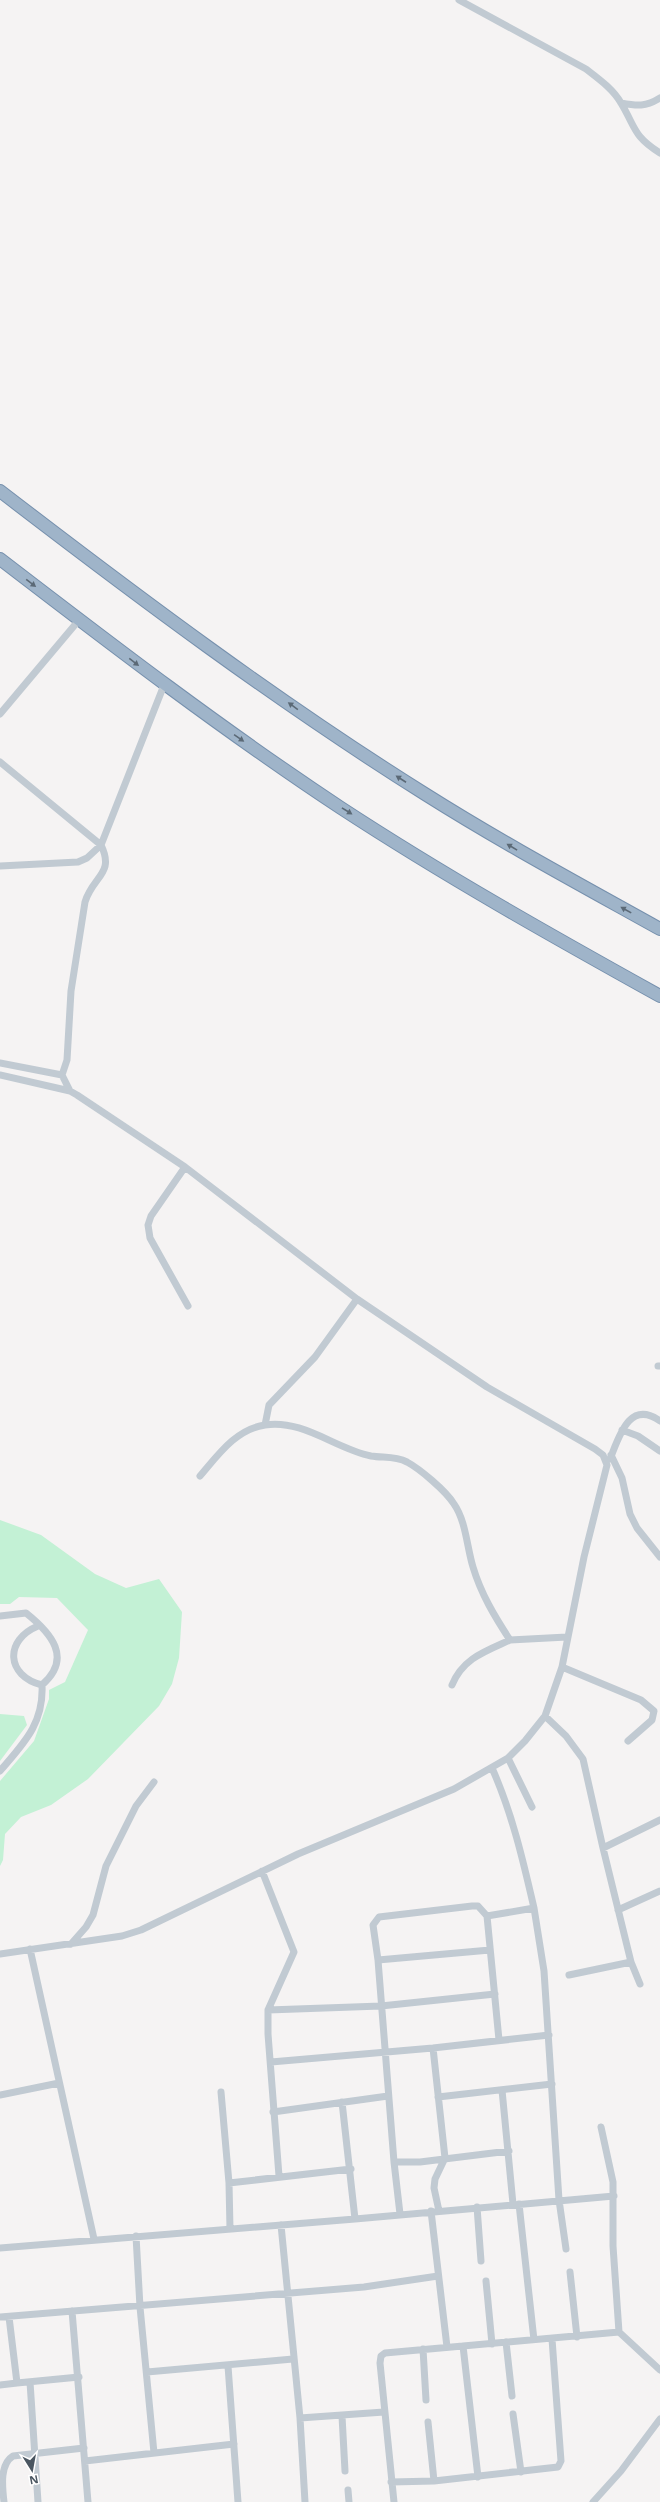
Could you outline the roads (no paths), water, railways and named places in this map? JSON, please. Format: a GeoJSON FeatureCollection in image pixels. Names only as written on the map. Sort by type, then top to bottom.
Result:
{"type":"FeatureCollection","features":[{"type":"Feature","properties":{"kind":"highway"},"geometry":{"type":"LineString","coordinates":[[0,491],[91,561],[325,729],[520,852],[660,929]]}},
{"type":"Feature","properties":{"kind":"highway"},"geometry":{"type":"LineString","coordinates":[[0,559],[164,685],[342,808],[498,906],[660,996]]}},
{"type":"Feature","properties":{"kind":"street"},"geometry":{"type":"LineString","coordinates":[[459,0],[586,69],[601,81],[621,103],[637,135],[660,153]]}},
{"type":"Feature","properties":{"kind":"street"},"geometry":{"type":"LineString","coordinates":[[621,103],[640,106],[652,103],[660,98]]}},
{"type":"Feature","properties":{"kind":"street"},"geometry":{"type":"LineString","coordinates":[[0,714],[79,620]]}},
{"type":"Feature","properties":{"kind":"street"},"geometry":{"type":"LineString","coordinates":[[0,866],[78,862],[87,858],[101,845],[164,685]]}},
{"type":"Feature","properties":{"kind":"street"},"geometry":{"type":"LineString","coordinates":[[0,762],[101,845],[107,856],[107,864],[88,893],[85,902],[71,991],[67,1060],[62,1075],[70,1091]]}},
{"type":"Feature","properties":{"kind":"street"},"geometry":{"type":"LineString","coordinates":[[0,1063],[62,1075]]}},
{"type":"Feature","properties":{"kind":"street"},"geometry":{"type":"LineString","coordinates":[[0,1076],[70,1091],[185,1167],[357,1299],[487,1388],[595,1449],[603,1455],[607,1465]]}},
{"type":"Feature","properties":{"kind":"street"},"geometry":{"type":"LineString","coordinates":[[185,1167],[151,1216],[148,1225],[150,1238],[188,1306]]}},
{"type":"Feature","properties":{"kind":"street"},"geometry":{"type":"LineString","coordinates":[[265,1425],[269,1405],[315,1357],[357,1299]]}},
{"type":"Feature","properties":{"kind":"street"},"geometry":{"type":"LineString","coordinates":[[0,1954],[122,1936],[141,1930],[262,1871],[454,1789],[508,1758],[525,1741],[545,1716],[562,1667],[567,1637],[607,1465],[622,1430],[626,1422],[634,1416],[642,1415],[654,1417],[660,1421]]}},
{"type":"Feature","properties":{"kind":"street"},"geometry":{"type":"LineString","coordinates":[[200,1476],[230,1442],[246,1432],[265,1425],[296,1426],[357,1452],[372,1456],[396,1458],[408,1463],[445,1492],[455,1505],[481,1588],[491,1610],[510,1640]]}},
{"type":"Feature","properties":{"kind":"street"},"geometry":{"type":"LineString","coordinates":[[622,1430],[638,1436],[660,1451]]}},
{"type":"Feature","properties":{"kind":"street"},"geometry":{"type":"LineString","coordinates":[[611,1455],[622,1478],[630,1514],[636,1528],[660,1557]]}},
{"type":"Feature","properties":{"kind":"street"},"geometry":{"type":"LineString","coordinates":[[0,1616],[26,1613],[38,1626],[48,1632],[55,1642],[58,1654],[56,1666],[51,1677],[42,1685]]}},
{"type":"Feature","properties":{"kind":"street"},"geometry":{"type":"LineString","coordinates":[[38,1626],[27,1631],[18,1639],[14,1651],[15,1663],[20,1674],[30,1682],[42,1685]]}},
{"type":"Feature","properties":{"kind":"street"},"geometry":{"type":"LineString","coordinates":[[452,1684],[458,1671],[467,1662],[510,1640],[567,1637]]}},
{"type":"Feature","properties":{"kind":"street"},"geometry":{"type":"LineString","coordinates":[[562,1667],[641,1700],[654,1711],[652,1720],[628,1741]]}},
{"type":"Feature","properties":{"kind":"street"},"geometry":{"type":"LineString","coordinates":[[0,1772],[24,1745],[35,1726],[43,1698],[42,1685]]}},
{"type":"Feature","properties":{"kind":"street"},"geometry":{"type":"LineString","coordinates":[[545,1716],[566,1736],[583,1759],[631,1962],[640,1984]]}},
{"type":"Feature","properties":{"kind":"street"},"geometry":{"type":"LineString","coordinates":[[508,1758],[532,1807]]}},
{"type":"Feature","properties":{"kind":"street"},"geometry":{"type":"LineString","coordinates":[[492,1768],[504,1796],[534,1908],[544,1971],[559,2200],[566,2249]]}},
{"type":"Feature","properties":{"kind":"street"},"geometry":{"type":"LineString","coordinates":[[72,1944],[86,1927],[93,1915],[106,1866],[136,1806],[154,1782]]}},
{"type":"Feature","properties":{"kind":"street"},"geometry":{"type":"LineString","coordinates":[[603,1848],[660,1820]]}},
{"type":"Feature","properties":{"kind":"street"},"geometry":{"type":"LineString","coordinates":[[262,1871],[294,1952],[268,2010],[273,2112],[279,2176]]}},
{"type":"Feature","properties":{"kind":"street"},"geometry":{"type":"LineString","coordinates":[[618,1910],[660,1891]]}},
{"type":"Feature","properties":{"kind":"street"},"geometry":{"type":"LineString","coordinates":[[400,2214],[380,2006],[378,1960],[373,1925],[379,1917],[478,1906],[487,1916],[499,2040]]}},
{"type":"Feature","properties":{"kind":"street"},"geometry":{"type":"LineString","coordinates":[[487,1916],[534,1908]]}},
{"type":"Feature","properties":{"kind":"street"},"geometry":{"type":"LineString","coordinates":[[30,1949],[94,2239]]}},
{"type":"Feature","properties":{"kind":"street"},"geometry":{"type":"LineString","coordinates":[[378,1960],[490,1950]]}},
{"type":"Feature","properties":{"kind":"street"},"geometry":{"type":"LineString","coordinates":[[569,1975],[631,1962]]}},
{"type":"Feature","properties":{"kind":"street"},"geometry":{"type":"LineString","coordinates":[[268,2010],[380,2006],[495,1994]]}},
{"type":"Feature","properties":{"kind":"street"},"geometry":{"type":"LineString","coordinates":[[271,2062],[434,2048],[549,2035]]}},
{"type":"Feature","properties":{"kind":"street"},"geometry":{"type":"LineString","coordinates":[[434,2048],[445,2158],[436,2178],[434,2188],[438,2276],[447,2347]]}},
{"type":"Feature","properties":{"kind":"street"},"geometry":{"type":"LineString","coordinates":[[0,2095],[59,2083]]}},
{"type":"Feature","properties":{"kind":"street"},"geometry":{"type":"LineString","coordinates":[[438,2097],[552,2084]]}},
{"type":"Feature","properties":{"kind":"street"},"geometry":{"type":"LineString","coordinates":[[502,2090],[534,2340]]}},
{"type":"Feature","properties":{"kind":"street"},"geometry":{"type":"LineString","coordinates":[[221,2092],[229,2182],[230,2229]]}},
{"type":"Feature","properties":{"kind":"street"},"geometry":{"type":"LineString","coordinates":[[273,2112],[388,2096]]}},
{"type":"Feature","properties":{"kind":"street"},"geometry":{"type":"LineString","coordinates":[[342,2102],[351,2169],[355,2220]]}},
{"type":"Feature","properties":{"kind":"street"},"geometry":{"type":"LineString","coordinates":[[601,2127],[612,2175],[614,2196],[613,2246],[619,2332],[660,2370]]}},
{"type":"Feature","properties":{"kind":"street"},"geometry":{"type":"LineString","coordinates":[[394,2162],[420,2162],[509,2151]]}},
{"type":"Feature","properties":{"kind":"street"},"geometry":{"type":"LineString","coordinates":[[229,2182],[351,2169]]}},
{"type":"Feature","properties":{"kind":"street"},"geometry":{"type":"LineString","coordinates":[[0,2248],[94,2239],[355,2220],[400,2214],[614,2196]]}},
{"type":"Feature","properties":{"kind":"street"},"geometry":{"type":"LineString","coordinates":[[478,2207],[481,2261]]}},
{"type":"Feature","properties":{"kind":"street"},"geometry":{"type":"LineString","coordinates":[[281,2225],[300,2418],[305,2502]]}},
{"type":"Feature","properties":{"kind":"street"},"geometry":{"type":"LineString","coordinates":[[136,2236],[140,2307],[154,2453]]}},
{"type":"Feature","properties":{"kind":"street"},"geometry":{"type":"LineString","coordinates":[[570,2272],[577,2337]]}},
{"type":"Feature","properties":{"kind":"street"},"geometry":{"type":"LineString","coordinates":[[0,2318],[364,2287],[438,2276]]}},
{"type":"Feature","properties":{"kind":"street"},"geometry":{"type":"LineString","coordinates":[[486,2281],[492,2344]]}},
{"type":"Feature","properties":{"kind":"street"},"geometry":{"type":"LineString","coordinates":[[72,2311],[88,2502]]}},
{"type":"Feature","properties":{"kind":"street"},"geometry":{"type":"LineString","coordinates":[[8,2317],[17,2383]]}},
{"type":"Feature","properties":{"kind":"street"},"geometry":{"type":"LineString","coordinates":[[394,2502],[384,2412],[381,2356],[394,2351],[577,2337],[619,2332]]}},
{"type":"Feature","properties":{"kind":"street"},"geometry":{"type":"LineString","coordinates":[[391,2482],[434,2481],[551,2469],[558,2467],[561,2461],[552,2339]]}},
{"type":"Feature","properties":{"kind":"street"},"geometry":{"type":"LineString","coordinates":[[506,2342],[512,2396]]}},
{"type":"Feature","properties":{"kind":"street"},"geometry":{"type":"LineString","coordinates":[[463,2346],[478,2477]]}},
{"type":"Feature","properties":{"kind":"street"},"geometry":{"type":"LineString","coordinates":[[423,2349],[426,2400]]}},
{"type":"Feature","properties":{"kind":"street"},"geometry":{"type":"LineString","coordinates":[[147,2372],[228,2366],[293,2359]]}},
{"type":"Feature","properties":{"kind":"street"},"geometry":{"type":"LineString","coordinates":[[228,2366],[238,2502]]}},
{"type":"Feature","properties":{"kind":"street"},"geometry":{"type":"LineString","coordinates":[[0,2384],[78,2377]]}},
{"type":"Feature","properties":{"kind":"street"},"geometry":{"type":"LineString","coordinates":[[30,2382],[38,2502]]}},
{"type":"Feature","properties":{"kind":"street"},"geometry":{"type":"LineString","coordinates":[[300,2418],[384,2412]]}},
{"type":"Feature","properties":{"kind":"street"},"geometry":{"type":"LineString","coordinates":[[513,2414],[521,2472]]}},
{"type":"Feature","properties":{"kind":"street"},"geometry":{"type":"LineString","coordinates":[[342,2416],[345,2472]]}},
{"type":"Feature","properties":{"kind":"street"},"geometry":{"type":"LineString","coordinates":[[593,2502],[621,2471],[660,2420]]}},
{"type":"Feature","properties":{"kind":"street"},"geometry":{"type":"LineString","coordinates":[[428,2422],[434,2481]]}},
{"type":"Feature","properties":{"kind":"street"},"geometry":{"type":"LineString","coordinates":[[85,2461],[234,2444]]}},
{"type":"Feature","properties":{"kind":"street"},"geometry":{"type":"LineString","coordinates":[[4,2502],[2,2464],[13,2456],[84,2448]]}},
{"type":"Feature","properties":{"kind":"street"},"geometry":{"type":"LineString","coordinates":[[348,2490],[349,2502]]}}]}
